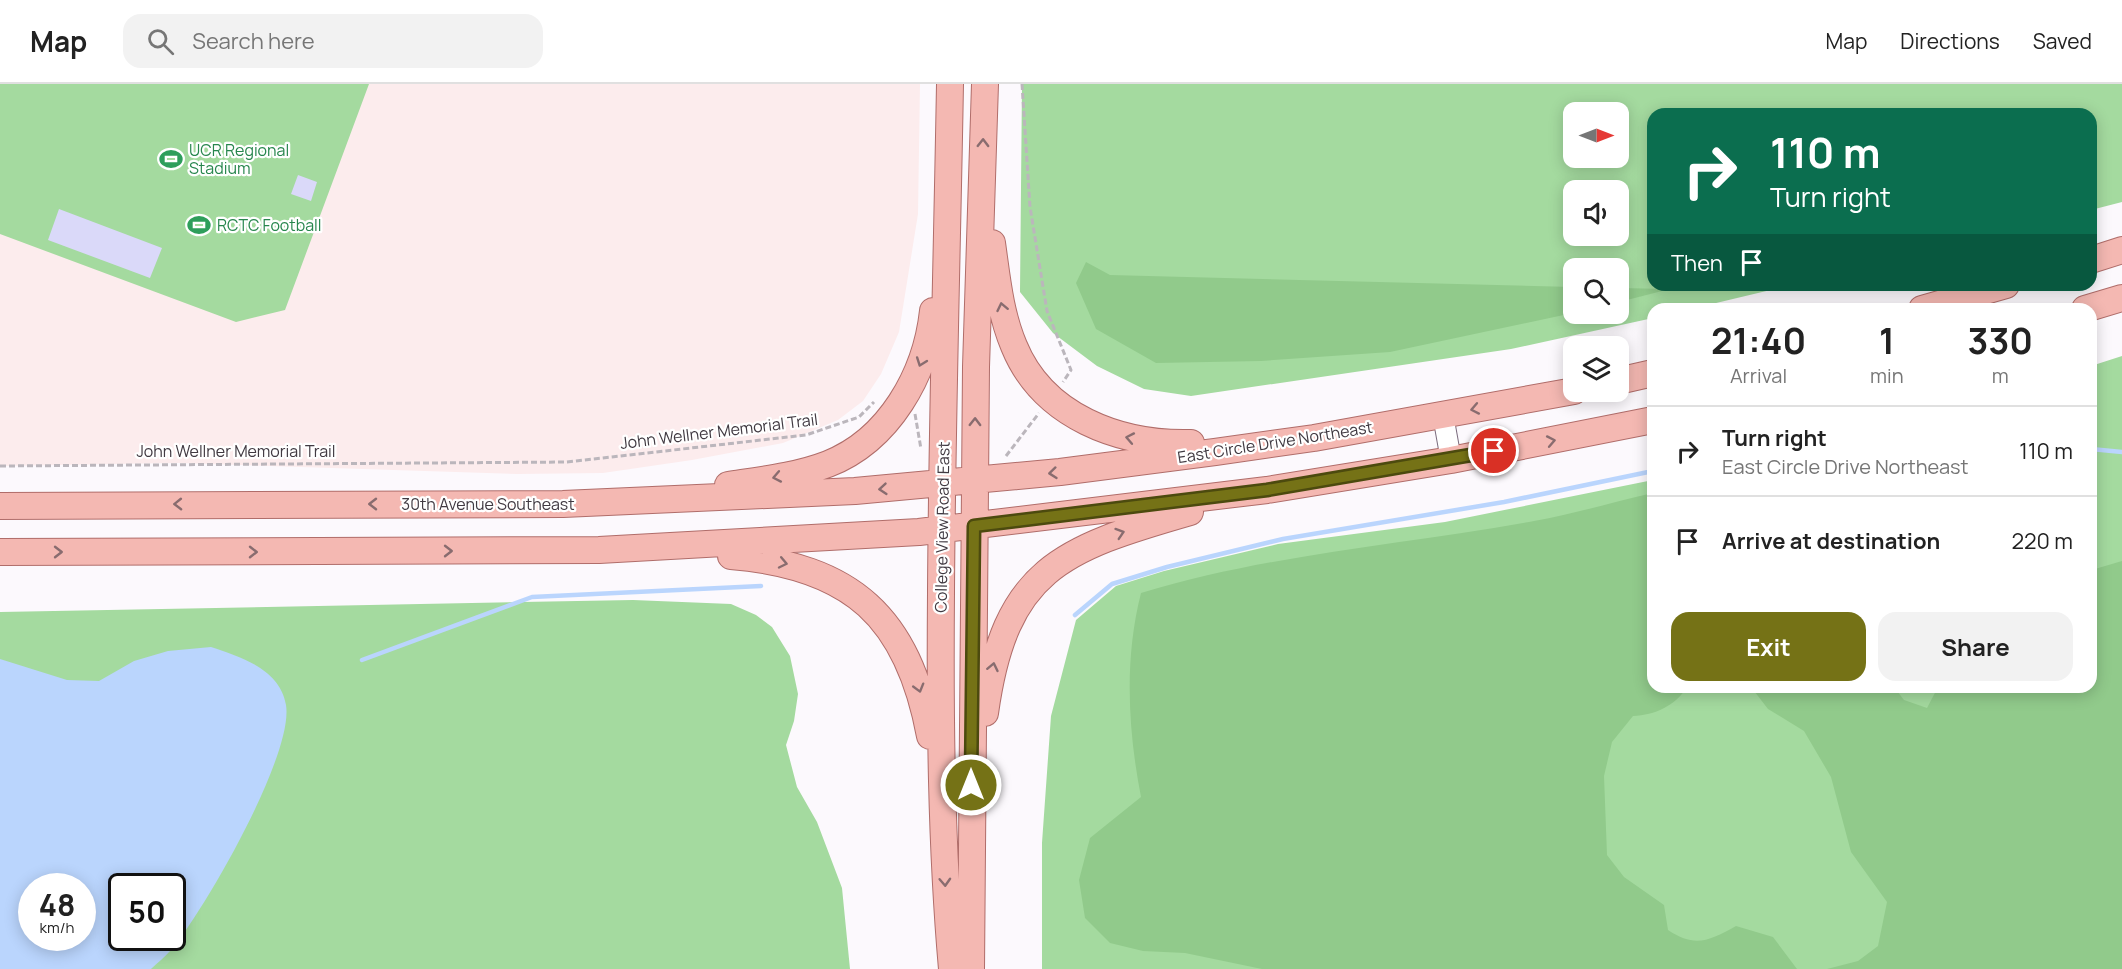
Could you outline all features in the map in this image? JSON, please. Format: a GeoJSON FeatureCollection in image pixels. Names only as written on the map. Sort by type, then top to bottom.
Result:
{"type":"FeatureCollection","features":[{"type":"Feature","properties":{"kind":"main road","name":"College View Road East"},"geometry":{"type":"LineString","coordinates":[[950,84],[941,529],[944,849],[952,969]]}},
{"type":"Feature","properties":{"kind":"main road","name":"College View Road East"},"geometry":{"type":"LineString","coordinates":[[971,969],[974,526],[985,84]]}},
{"type":"Feature","properties":{"kind":"main road"},"geometry":{"type":"LineString","coordinates":[[607,502],[797,473],[827,464],[866,442],[889,419],[918,371],[929,336],[948,159]]}},
{"type":"Feature","properties":{"kind":"main road"},"geometry":{"type":"LineString","coordinates":[[983,171],[997,280],[1007,328],[1020,358],[1037,383],[1051,398],[1097,428],[1143,440],[1186,443],[1314,438]]}},
{"type":"Feature","properties":{"kind":"main road"},"geometry":{"type":"LineString","coordinates":[[2097,258],[2122,250]]}},
{"type":"Feature","properties":{"kind":"main road"},"geometry":{"type":"LineString","coordinates":[[1943,303],[1985,291]]}},
{"type":"Feature","properties":{"kind":"main road"},"geometry":{"type":"LineString","coordinates":[[2097,305],[2122,298]]}},
{"type":"Feature","properties":{"kind":"main road"},"geometry":{"type":"LineString","coordinates":[[1629,378],[1647,374]]}},
{"type":"Feature","properties":{"kind":"main road","name":"East Circle Drive Northeast"},"geometry":{"type":"LineString","coordinates":[[975,472],[1060,472],[1314,438],[1563,393]]}},
{"type":"Feature","properties":{"kind":"main road"},"geometry":{"type":"LineString","coordinates":[[599,550],[824,539],[941,529],[1267,490],[1451,460],[1647,421]]}},
{"type":"Feature","properties":{"kind":"main road","name":"30th Avenue Southeast"},"geometry":{"type":"LineString","coordinates":[[0,506],[607,502],[751,498],[942,474],[975,472]]}},
{"type":"Feature","properties":{"kind":"main road"},"geometry":{"type":"LineString","coordinates":[[971,808],[996,653],[1011,617],[1039,580],[1060,561],[1095,541],[1267,490]]}},
{"type":"Feature","properties":{"kind":"main road"},"geometry":{"type":"LineString","coordinates":[[0,552],[599,550],[697,553],[774,561],[831,580],[863,600],[880,616],[899,643],[915,676],[934,761],[944,849]]}},
{"type":"Feature","properties":{"kind":"lane"},"geometry":{"type":"LineString","coordinates":[[1443,415],[1451,460]]}},
{"type":"Feature","properties":{"kind":"path"},"geometry":{"type":"LineString","coordinates":[[975,472],[1002,462],[1071,370],[1047,311],[1030,207],[1022,84]]}},
{"type":"Feature","properties":{"kind":"path","name":"John Wellner Memorial Trail"},"geometry":{"type":"LineString","coordinates":[[0,466],[567,462],[806,435],[859,417],[887,388],[902,400]]}},
{"type":"Feature","properties":{"kind":"path"},"geometry":{"type":"LineString","coordinates":[[902,400],[917,416],[923,465],[942,474]]}},
{"type":"Feature","properties":{"kind":"shaded area"},"geometry":{"type":"Polygon","coordinates":[[[0,84],[920,84],[918,214],[899,332],[881,374],[863,401],[838,420],[783,443],[692,460],[603,473],[517,474],[178,463],[0,466],[0,84]]]}},
{"type":"Feature","properties":{"kind":"green space","name":"UCR Regional Stadium"},"geometry":{"type":"Polygon","coordinates":[[[0,84],[369,84],[285,310],[236,322],[0,234],[0,84]]]}},
{"type":"Feature","properties":{"kind":"green space"},"geometry":{"type":"Polygon","coordinates":[[[1022,84],[2122,84],[2122,202],[2097,208],[2097,108],[1647,108],[1647,291],[1766,291],[1716,303],[1647,303],[1647,319],[1629,323],[1629,258],[1563,258],[1563,324],[1626,324],[1511,349],[1191,396],[1144,389],[1097,366],[1053,333],[1020,292],[1022,84]]]}},
{"type":"Feature","properties":{"kind":"green space"},"geometry":{"type":"Polygon","coordinates":[[[1086,262],[1110,275],[1563,287],[1563,315],[1390,352],[1261,361],[1156,363],[1096,329],[1076,283],[1086,262]]]}},
{"type":"Feature","properties":{"kind":"green space"},"geometry":{"type":"Polygon","coordinates":[[[1629,288],[1662,291],[1629,299],[1629,288]]]}},
{"type":"Feature","properties":{"kind":"green space"},"geometry":{"type":"Polygon","coordinates":[[[2122,356],[2122,969],[1042,969],[1042,843],[1051,716],[1076,620],[1116,586],[1164,571],[1278,544],[1445,522],[1647,481],[1647,693],[2097,693],[2097,364],[2122,356]]]}},
{"type":"Feature","properties":{"kind":"green space"},"geometry":{"type":"Polygon","coordinates":[[[1647,494],[1647,693],[1683,693],[1664,708],[1649,714],[1633,716],[1612,742],[1604,776],[1607,855],[1624,877],[1664,905],[1668,930],[1678,936],[1694,941],[1710,939],[1736,926],[1773,937],[1797,969],[1262,969],[1185,953],[1143,951],[1110,943],[1085,918],[1079,880],[1090,838],[1141,797],[1133,746],[1130,669],[1141,593],[1287,559],[1564,515],[1647,494]]]}},
{"type":"Feature","properties":{"kind":"green space"},"geometry":{"type":"Polygon","coordinates":[[[2122,561],[2122,969],[1827,969],[1858,961],[1878,946],[1887,902],[1851,852],[1831,777],[1804,731],[1768,709],[1756,693],[1899,693],[1904,700],[1927,708],[1935,693],[2097,693],[2097,568],[2122,561]]]}},
{"type":"Feature","properties":{"kind":"green space"},"geometry":{"type":"Polygon","coordinates":[[[633,600],[731,604],[756,615],[772,627],[790,656],[798,694],[794,721],[786,745],[797,787],[817,822],[842,888],[850,969],[0,969],[0,612],[633,600]]]}},
{"type":"Feature","properties":{"kind":"water"},"geometry":{"type":"Polygon","coordinates":[[[211,647],[246,660],[268,673],[276,682],[286,705],[285,728],[262,794],[224,869],[186,930],[186,873],[108,873],[108,951],[170,951],[151,969],[0,969],[0,659],[67,680],[99,681],[134,661],[168,651],[211,647]]]}},
{"type":"Feature","properties":{"kind":"building"},"geometry":{"type":"Polygon","coordinates":[[[298,175],[317,182],[311,201],[291,194],[298,175]]]}},
{"type":"Feature","properties":{"kind":"building"},"geometry":{"type":"Polygon","coordinates":[[[59,209],[162,248],[150,278],[48,240],[59,209]]]}},
{"type":"Feature","properties":{"kind":"waterway"},"geometry":{"type":"LineString","coordinates":[[2097,450],[2122,452]]}},
{"type":"Feature","properties":{"kind":"waterway"},"geometry":{"type":"LineString","coordinates":[[1075,615],[1112,584],[1167,567],[1283,539],[1504,502],[1647,472]]}},
{"type":"Feature","properties":{"kind":"waterway"},"geometry":{"type":"LineString","coordinates":[[362,660],[532,597],[761,586]]}},
{"type":"Feature","properties":{"kind":"place","name":"UCR Regional Stadium"},"geometry":{"type":"Point","coordinates":[171,159]}},
{"type":"Feature","properties":{"kind":"place","name":"RCTC Football"},"geometry":{"type":"Point","coordinates":[199,225]}},
{"type":"Feature","properties":{"kind":"route"},"geometry":{"type":"LineString","coordinates":[[971,785],[974,526],[1267,490],[1494,451]]}}]}
